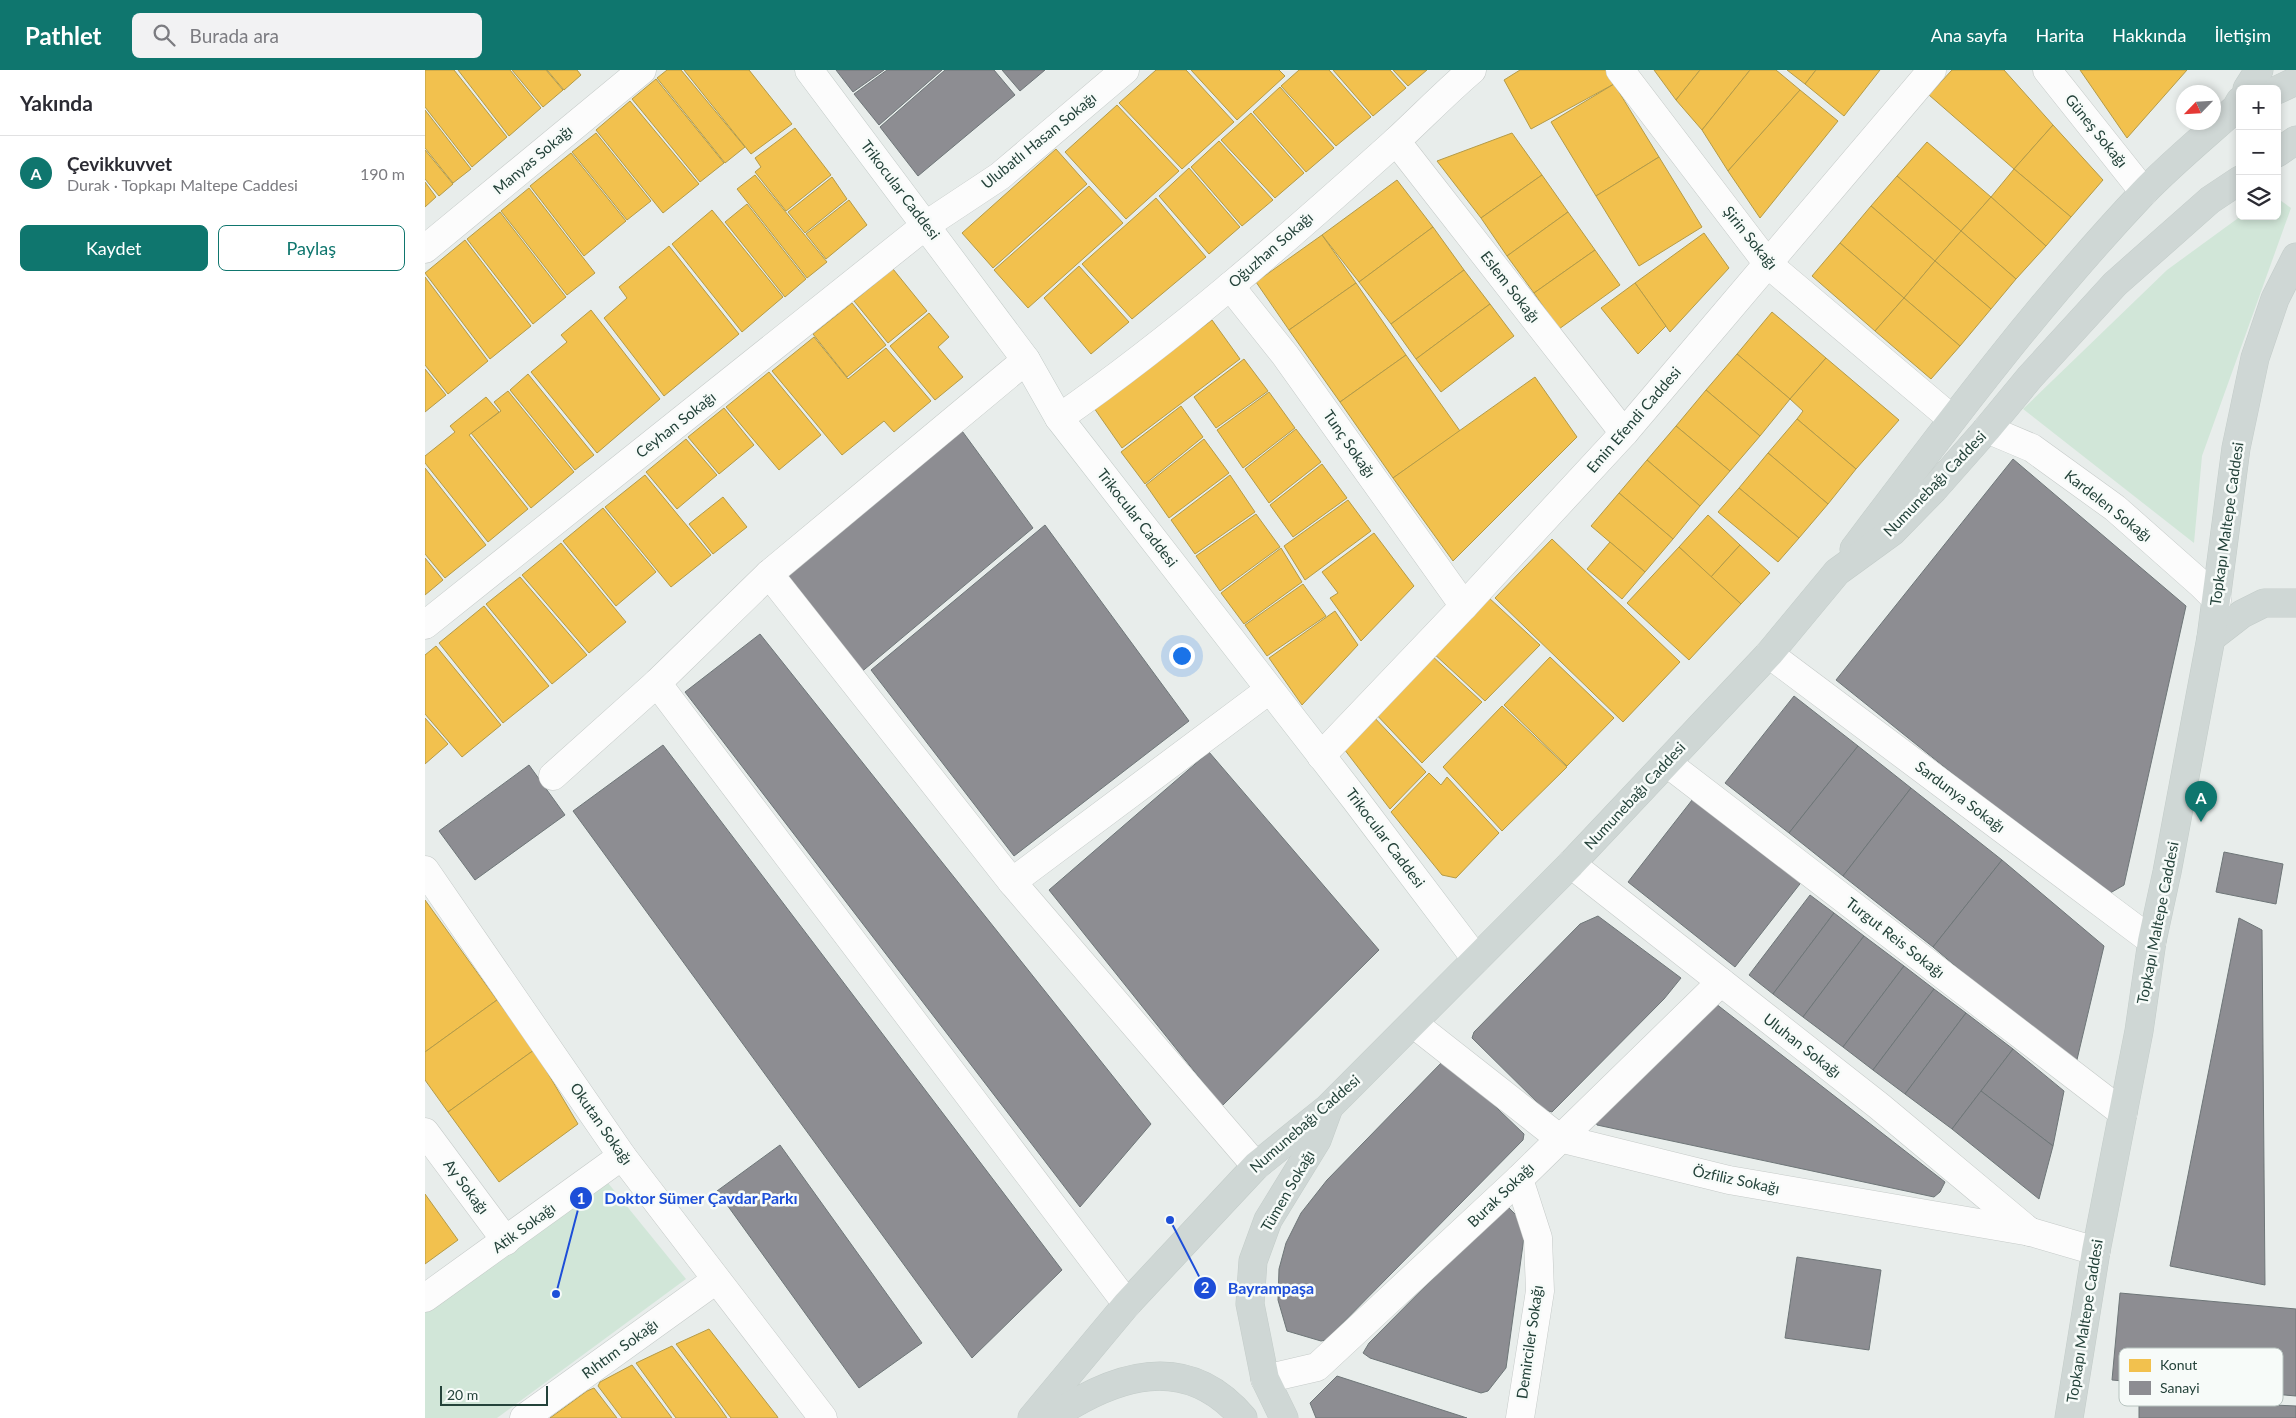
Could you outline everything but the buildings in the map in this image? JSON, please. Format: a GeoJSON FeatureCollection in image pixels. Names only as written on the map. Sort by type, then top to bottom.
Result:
{"type":"FeatureCollection","features":[{"type":"Feature","properties":{"kind":"main road"},"geometry":{"type":"LineString","coordinates":[[2250,85],[2259,70]]}},
{"type":"Feature","properties":{"kind":"main road"},"geometry":{"type":"LineString","coordinates":[[2281,88],[2296,80]]}},
{"type":"Feature","properties":{"kind":"main road"},"geometry":{"type":"LineString","coordinates":[[1837,572],[1952,419],[2062,283],[2145,192],[2236,106]]}},
{"type":"Feature","properties":{"kind":"main road"},"geometry":{"type":"LineString","coordinates":[[2281,150],[2296,140]]}},
{"type":"Feature","properties":{"kind":"main road","name":"Numunebağı Caddesi"},"geometry":{"type":"LineString","coordinates":[[1032,1418],[1127,1304],[1256,1166],[1328,1108],[1414,1024],[1571,864],[1769,654],[1837,572],[1892,532],[1987,429],[2030,377],[2115,284],[2210,200],[2236,183]]}},
{"type":"Feature","properties":{"kind":"main road","name":"Topkapı Maltepe Caddesi"},"geometry":{"type":"LineString","coordinates":[[2069,1418],[2095,1251],[2139,1031],[2152,940],[2169,862],[2211,638],[2235,448],[2255,358],[2275,298],[2296,256]]}},
{"type":"Feature","properties":{"kind":"main road"},"geometry":{"type":"LineString","coordinates":[[2211,638],[2242,614],[2265,603],[2296,604]]}},
{"type":"Feature","properties":{"kind":"main road","name":"Tümen Sokağı"},"geometry":{"type":"LineString","coordinates":[[1284,1418],[1265,1379],[1250,1304],[1253,1261],[1268,1220],[1317,1140],[1328,1108]]}},
{"type":"Feature","properties":{"kind":"main road"},"geometry":{"type":"LineString","coordinates":[[1051,1418],[1076,1401],[1116,1383],[1148,1376],[1176,1377],[1218,1392],[1243,1418]]}},
{"type":"Feature","properties":{"kind":"street","name":"Manyas Sokağı"},"geometry":{"type":"LineString","coordinates":[[425,249],[642,70]]}},
{"type":"Feature","properties":{"kind":"street","name":"Trikocular Caddesi"},"geometry":{"type":"LineString","coordinates":[[809,70],[1027,360],[1059,418],[1476,959]]}},
{"type":"Feature","properties":{"kind":"street","name":"Ulubatlı Hasan Sokağı"},"geometry":{"type":"LineString","coordinates":[[926,225],[1000,176],[1125,70]]}},
{"type":"Feature","properties":{"kind":"street","name":"Oğuzhan Sokağı"},"geometry":{"type":"LineString","coordinates":[[1059,418],[1099,390],[1231,286],[1396,141],[1472,70]]}},
{"type":"Feature","properties":{"kind":"street","name":"Şirin Sokağı"},"geometry":{"type":"LineString","coordinates":[[1621,70],[1768,264],[1952,419]]}},
{"type":"Feature","properties":{"kind":"street","name":"Emin Efendi Caddesi"},"geometry":{"type":"LineString","coordinates":[[1321,756],[1624,434],[1932,70]]}},
{"type":"Feature","properties":{"kind":"street","name":"Güneş Sokağı"},"geometry":{"type":"LineString","coordinates":[[2047,70],[2145,192]]}},
{"type":"Feature","properties":{"kind":"street","name":"Eslem Sokağı"},"geometry":{"type":"LineString","coordinates":[[1396,141],[1624,434]]}},
{"type":"Feature","properties":{"kind":"street","name":"Ceyhan Sokağı"},"geometry":{"type":"LineString","coordinates":[[425,625],[926,225]]}},
{"type":"Feature","properties":{"kind":"street","name":"Tunç Sokağı"},"geometry":{"type":"LineString","coordinates":[[1231,286],[1285,355],[1464,606]]}},
{"type":"Feature","properties":{"kind":"street"},"geometry":{"type":"LineString","coordinates":[[553,776],[657,683],[769,574],[1027,360]]}},
{"type":"Feature","properties":{"kind":"street","name":"Kardelen Sokağı"},"geometry":{"type":"LineString","coordinates":[[1987,429],[2032,448],[2115,508],[2217,600]]}},
{"type":"Feature","properties":{"kind":"street"},"geometry":{"type":"LineString","coordinates":[[769,574],[1012,882],[1256,1166]]}},
{"type":"Feature","properties":{"kind":"street","name":"Sardunya Sokağı"},"geometry":{"type":"LineString","coordinates":[[1769,654],[2152,940]]}},
{"type":"Feature","properties":{"kind":"street"},"geometry":{"type":"LineString","coordinates":[[657,683],[1127,1304]]}},
{"type":"Feature","properties":{"kind":"street"},"geometry":{"type":"LineString","coordinates":[[1012,882],[1269,690]]}},
{"type":"Feature","properties":{"kind":"street","name":"Turgut Reis Sokağı"},"geometry":{"type":"LineString","coordinates":[[1667,763],[2123,1113]]}},
{"type":"Feature","properties":{"kind":"street","name":"Uluhan Sokağı"},"geometry":{"type":"LineString","coordinates":[[1571,864],[1879,1106],[2031,1232]]}},
{"type":"Feature","properties":{"kind":"street","name":"Okutan Sokağı"},"geometry":{"type":"LineString","coordinates":[[425,870],[623,1156],[823,1418]]}},
{"type":"Feature","properties":{"kind":"street","name":"Burak Sokağı"},"geometry":{"type":"LineString","coordinates":[[1265,1379],[1317,1368],[1519,1179],[1721,982]]}},
{"type":"Feature","properties":{"kind":"street","name":"Özfiliz Sokağı"},"geometry":{"type":"LineString","coordinates":[[1414,1024],[1559,1138],[1729,1180],[2031,1232],[2095,1251]]}},
{"type":"Feature","properties":{"kind":"street","name":"Ay Sokağı"},"geometry":{"type":"LineString","coordinates":[[425,1132],[507,1241]]}},
{"type":"Feature","properties":{"kind":"street","name":"Atik Sokağı"},"geometry":{"type":"LineString","coordinates":[[425,1298],[623,1156]]}},
{"type":"Feature","properties":{"kind":"street","name":"Demirciler Sokağı"},"geometry":{"type":"LineString","coordinates":[[1519,1179],[1538,1238],[1540,1291],[1520,1418]]}},
{"type":"Feature","properties":{"kind":"street","name":"Rıhtım Sokağı"},"geometry":{"type":"LineString","coordinates":[[524,1418],[716,1280]]}},
{"type":"Feature","properties":{"kind":"green space"},"geometry":{"type":"Polygon","coordinates":[[[2281,201],[2291,208],[2202,456],[2194,543],[2023,409],[2167,270],[2236,220],[2281,220],[2281,201]]]}},
{"type":"Feature","properties":{"kind":"green space"},"geometry":{"type":"Polygon","coordinates":[[[608,1183],[686,1279],[497,1418],[425,1418],[425,1309],[608,1183]]]}},
{"type":"Feature","properties":{"kind":"place","name":"Çevikkuvvet"},"geometry":{"type":"Point","coordinates":[2201,822]}},
{"type":"Feature","properties":{"kind":"place","name":"Bayrampaşa"},"geometry":{"type":"Point","coordinates":[1170,1220]}},
{"type":"Feature","properties":{"kind":"place","name":"Doktor Sümer Çavdar Parkı"},"geometry":{"type":"Point","coordinates":[556,1294]}}]}
